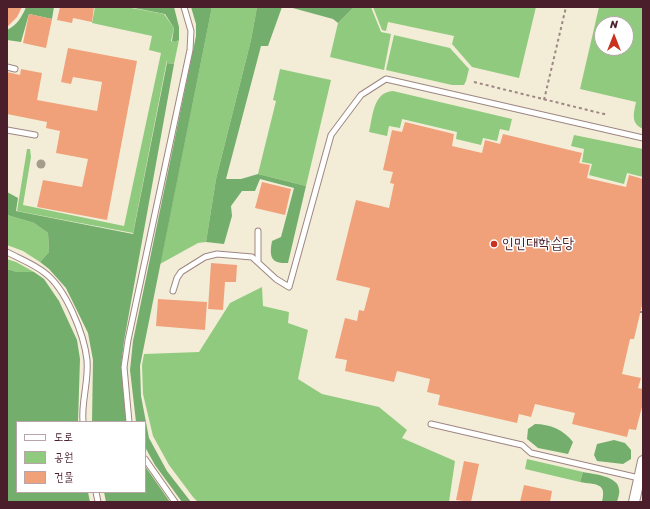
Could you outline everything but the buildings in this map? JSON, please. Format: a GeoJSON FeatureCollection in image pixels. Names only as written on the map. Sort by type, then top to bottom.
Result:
{"type":"FeatureCollection","features":[{"type":"Feature","properties":{"kind":"street"},"geometry":{"type":"LineString","coordinates":[[634,502],[643,461]]}},
{"type":"Feature","properties":{"kind":"lane"},"geometry":{"type":"LineString","coordinates":[[130,421],[124,366],[134,306],[190,50],[191,31],[184,7]]}},
{"type":"Feature","properties":{"kind":"lane"},"geometry":{"type":"LineString","coordinates":[[7,67],[15,69]]}},
{"type":"Feature","properties":{"kind":"lane"},"geometry":{"type":"LineString","coordinates":[[173,291],[177,278],[181,272],[205,257],[217,254],[252,257],[276,279],[289,287],[331,135],[361,94],[386,79],[643,138]]}},
{"type":"Feature","properties":{"kind":"lane"},"geometry":{"type":"LineString","coordinates":[[7,130],[35,135]]}},
{"type":"Feature","properties":{"kind":"lane"},"geometry":{"type":"LineString","coordinates":[[258,231],[258,262]]}},
{"type":"Feature","properties":{"kind":"lane"},"geometry":{"type":"LineString","coordinates":[[7,252],[46,274],[59,288],[71,312],[80,333],[87,361],[83,421]]}},
{"type":"Feature","properties":{"kind":"lane"},"geometry":{"type":"LineString","coordinates":[[432,424],[522,445],[531,453],[639,478]]}},
{"type":"Feature","properties":{"kind":"lane"},"geometry":{"type":"LineString","coordinates":[[146,459],[175,502]]}},
{"type":"Feature","properties":{"kind":"path"},"geometry":{"type":"LineString","coordinates":[[544,100],[566,7]]}},
{"type":"Feature","properties":{"kind":"path"},"geometry":{"type":"LineString","coordinates":[[474,82],[608,115]]}},
{"type":"Feature","properties":{"kind":"green space"},"geometry":{"type":"Polygon","coordinates":[[[26,7],[54,7],[52,19],[29,14],[21,42],[7,40],[7,30],[14,26],[19,20],[26,7]]]}},
{"type":"Feature","properties":{"kind":"green space"},"geometry":{"type":"Polygon","coordinates":[[[95,7],[126,7],[164,14],[174,28],[171,41],[175,42],[179,40],[174,64],[167,63],[167,60],[133,233],[17,211],[27,149],[30,149],[31,157],[23,205],[124,226],[161,53],[149,50],[152,36],[92,23],[95,7]]]}},
{"type":"Feature","properties":{"kind":"green space"},"geometry":{"type":"Polygon","coordinates":[[[129,7],[174,7],[179,27],[179,40],[175,42],[172,41],[174,28],[165,14],[129,7]]]}},
{"type":"Feature","properties":{"kind":"green space"},"geometry":{"type":"Polygon","coordinates":[[[191,7],[212,7],[140,366],[141,396],[146,421],[136,421],[130,370],[133,341],[196,36],[196,24],[191,7]]]}},
{"type":"Feature","properties":{"kind":"green space"},"geometry":{"type":"Polygon","coordinates":[[[212,7],[257,7],[251,40],[216,179],[206,242],[198,243],[160,264],[212,7]]]}},
{"type":"Feature","properties":{"kind":"green space"},"geometry":{"type":"Polygon","coordinates":[[[257,7],[282,7],[268,46],[261,46],[226,179],[241,179],[258,174],[306,186],[288,263],[275,261],[271,255],[271,247],[272,241],[281,237],[294,188],[260,179],[255,191],[242,191],[231,206],[232,216],[224,244],[206,242],[216,179],[251,40],[257,7]]]}},
{"type":"Feature","properties":{"kind":"green space"},"geometry":{"type":"Polygon","coordinates":[[[289,7],[354,7],[338,23],[333,19],[289,7]]]}},
{"type":"Feature","properties":{"kind":"green space"},"geometry":{"type":"Polygon","coordinates":[[[354,7],[371,7],[381,32],[391,34],[384,70],[330,57],[338,23],[354,7]]]}},
{"type":"Feature","properties":{"kind":"green space"},"geometry":{"type":"Polygon","coordinates":[[[373,7],[536,7],[519,78],[472,67],[452,44],[454,36],[388,22],[386,31],[382,30],[373,7]]]}},
{"type":"Feature","properties":{"kind":"green space"},"geometry":{"type":"Polygon","coordinates":[[[599,7],[643,7],[643,129],[636,124],[635,121],[634,114],[636,102],[580,89],[594,29],[594,56],[634,56],[634,16],[597,16],[599,7]]]}},
{"type":"Feature","properties":{"kind":"green space"},"geometry":{"type":"Polygon","coordinates":[[[394,35],[450,48],[469,69],[464,85],[452,85],[386,70],[394,35]]]}},
{"type":"Feature","properties":{"kind":"green space"},"geometry":{"type":"Polygon","coordinates":[[[167,63],[174,64],[124,341],[121,366],[126,421],[92,421],[93,360],[88,333],[66,288],[49,269],[40,262],[49,252],[48,233],[34,223],[7,215],[7,192],[18,198],[16,211],[133,234],[167,63]]]}},
{"type":"Feature","properties":{"kind":"green space"},"geometry":{"type":"Polygon","coordinates":[[[280,69],[331,80],[306,186],[258,174],[276,101],[273,100],[280,69]]]}},
{"type":"Feature","properties":{"kind":"green space"},"geometry":{"type":"Polygon","coordinates":[[[393,91],[512,119],[509,131],[500,129],[497,141],[483,138],[481,145],[456,139],[457,132],[402,119],[400,128],[389,126],[387,136],[369,132],[373,112],[378,100],[386,92],[393,91]]]}},
{"type":"Feature","properties":{"kind":"green space"},"geometry":{"type":"Polygon","coordinates":[[[574,135],[643,149],[643,177],[627,173],[624,184],[589,175],[592,164],[582,162],[584,149],[571,146],[574,135]]]}},
{"type":"Feature","properties":{"kind":"green space"},"geometry":{"type":"Polygon","coordinates":[[[7,215],[34,223],[48,233],[49,252],[40,262],[23,251],[7,245],[7,215]]]}},
{"type":"Feature","properties":{"kind":"green space"},"geometry":{"type":"Polygon","coordinates":[[[7,259],[16,262],[34,272],[17,272],[7,269],[7,259]]]}},
{"type":"Feature","properties":{"kind":"green space"},"geometry":{"type":"Polygon","coordinates":[[[7,269],[17,272],[34,272],[44,279],[59,301],[77,340],[80,359],[78,421],[16,421],[16,493],[88,493],[90,502],[7,502],[7,269]]]}},
{"type":"Feature","properties":{"kind":"green space"},"geometry":{"type":"Polygon","coordinates":[[[262,287],[263,306],[289,312],[288,323],[308,330],[298,379],[322,394],[379,407],[407,430],[402,438],[455,461],[449,502],[198,502],[193,497],[169,465],[153,436],[143,394],[142,365],[144,354],[199,352],[230,303],[262,287]]]}},
{"type":"Feature","properties":{"kind":"green space"},"geometry":{"type":"Polygon","coordinates":[[[146,422],[149,438],[167,471],[191,502],[182,502],[155,465],[146,449],[146,422]]]}},
{"type":"Feature","properties":{"kind":"green space"},"geometry":{"type":"Polygon","coordinates":[[[535,424],[556,428],[565,434],[573,442],[568,454],[538,448],[527,439],[528,429],[535,424]]]}},
{"type":"Feature","properties":{"kind":"green space"},"geometry":{"type":"Polygon","coordinates":[[[614,440],[625,443],[631,450],[631,459],[623,464],[597,461],[594,455],[597,444],[614,440]]]}},
{"type":"Feature","properties":{"kind":"green space"},"geometry":{"type":"Polygon","coordinates":[[[527,459],[583,472],[580,482],[525,469],[527,459]]]}},
{"type":"Feature","properties":{"kind":"green space"},"geometry":{"type":"Polygon","coordinates":[[[146,467],[170,502],[106,502],[104,493],[146,493],[146,467]]]}},
{"type":"Feature","properties":{"kind":"green space"},"geometry":{"type":"Polygon","coordinates":[[[583,472],[604,476],[614,481],[618,485],[619,491],[617,502],[602,502],[603,491],[599,486],[580,482],[583,472]]]}},
{"type":"Feature","properties":{"kind":"place","name":"인민대학습당"},"geometry":{"type":"Point","coordinates":[494,244]}}]}
